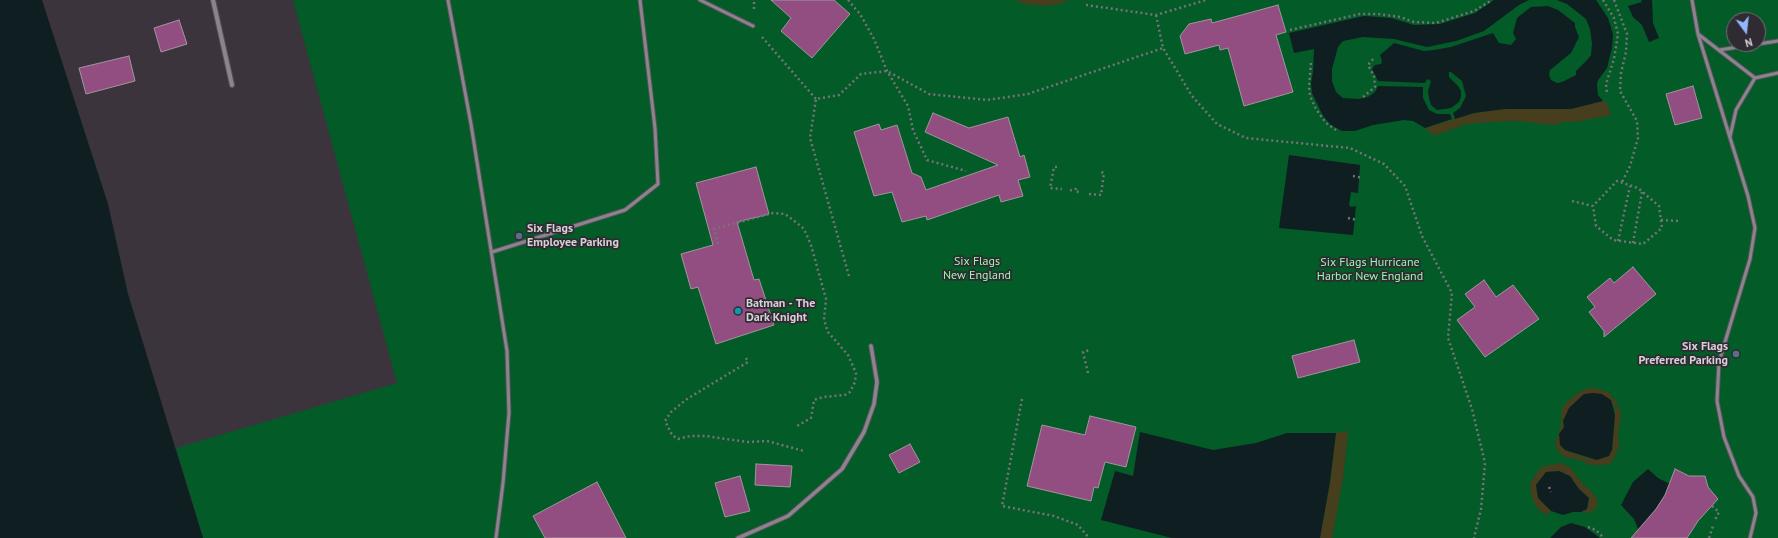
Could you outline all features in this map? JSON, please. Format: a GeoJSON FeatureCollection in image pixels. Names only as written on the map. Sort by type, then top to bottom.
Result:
{"type":"FeatureCollection","features":[{"type":"Feature","properties":{"kind":"street"},"geometry":{"type":"LineString","coordinates":[[213,0],[232,86]]}},
{"type":"Feature","properties":{"kind":"street"},"geometry":{"type":"LineString","coordinates":[[738,538],[788,516],[842,469],[864,432],[874,404],[877,382],[871,346]]}},
{"type":"Feature","properties":{"kind":"lane"},"geometry":{"type":"LineString","coordinates":[[448,0],[471,124],[507,351],[509,414],[503,483],[496,538]]}},
{"type":"Feature","properties":{"kind":"lane"},"geometry":{"type":"LineString","coordinates":[[492,252],[625,210],[658,184],[655,128],[640,0]]}},
{"type":"Feature","properties":{"kind":"lane"},"geometry":{"type":"LineString","coordinates":[[700,0],[753,26]]}},
{"type":"Feature","properties":{"kind":"lane"},"geometry":{"type":"LineString","coordinates":[[1692,0],[1698,34],[1748,196],[1755,228],[1750,259],[1719,362],[1717,401],[1724,437],[1739,476],[1753,497],[1756,513],[1750,538]]}},
{"type":"Feature","properties":{"kind":"lane"},"geometry":{"type":"LineString","coordinates":[[1698,34],[1755,78],[1778,74]]}},
{"type":"Feature","properties":{"kind":"lane"},"geometry":{"type":"LineString","coordinates":[[1719,50],[1778,41]]}},
{"type":"Feature","properties":{"kind":"lane"},"geometry":{"type":"LineString","coordinates":[[1730,137],[1736,110],[1755,78]]}},
{"type":"Feature","properties":{"kind":"path"},"geometry":{"type":"LineString","coordinates":[[754,0],[753,26],[816,98],[810,138],[849,276]]}},
{"type":"Feature","properties":{"kind":"path"},"geometry":{"type":"LineString","coordinates":[[848,0],[860,14],[874,40],[887,71],[908,106],[913,130],[926,160],[966,171]]}},
{"type":"Feature","properties":{"kind":"path"},"geometry":{"type":"LineString","coordinates":[[1086,5],[1156,15],[1206,0]]}},
{"type":"Feature","properties":{"kind":"path"},"geometry":{"type":"LineString","coordinates":[[1290,30],[1360,14],[1378,14],[1414,22],[1436,23],[1474,11],[1492,0]]}},
{"type":"Feature","properties":{"kind":"path"},"geometry":{"type":"LineString","coordinates":[[1603,0],[1614,18],[1618,34],[1614,59],[1606,84],[1607,93]]}},
{"type":"Feature","properties":{"kind":"path"},"geometry":{"type":"LineString","coordinates":[[1614,0],[1626,34],[1626,52],[1621,73],[1620,91],[1637,121],[1638,138],[1630,166],[1622,182]]}},
{"type":"Feature","properties":{"kind":"path"},"geometry":{"type":"LineString","coordinates":[[1156,15],[1163,48],[1192,96],[1217,124],[1246,138],[1350,148],[1384,164],[1405,186],[1422,236],[1452,293],[1448,338],[1472,409],[1484,463],[1481,509],[1474,538]]}},
{"type":"Feature","properties":{"kind":"path"},"geometry":{"type":"LineString","coordinates":[[816,98],[839,95],[861,74],[887,71],[930,94],[987,100],[1028,94],[1163,48]]}},
{"type":"Feature","properties":{"kind":"path"},"geometry":{"type":"LineString","coordinates":[[1363,97],[1375,87],[1374,76],[1368,65],[1373,59],[1376,59]]}},
{"type":"Feature","properties":{"kind":"path"},"geometry":{"type":"LineString","coordinates":[[1311,63],[1309,86],[1310,96],[1316,109],[1326,123],[1336,130]]}},
{"type":"Feature","properties":{"kind":"path"},"geometry":{"type":"LineString","coordinates":[[1057,167],[1054,167],[1050,188],[1062,189]]}},
{"type":"Feature","properties":{"kind":"path"},"geometry":{"type":"LineString","coordinates":[[1090,194],[1101,195],[1104,173],[1101,172]]}},
{"type":"Feature","properties":{"kind":"path"},"geometry":{"type":"LineString","coordinates":[[1353,176],[1363,178]]}},
{"type":"Feature","properties":{"kind":"path"},"geometry":{"type":"LineString","coordinates":[[1617,180],[1638,188],[1659,206],[1662,228],[1643,244],[1613,240],[1596,226],[1593,206],[1617,180]]}},
{"type":"Feature","properties":{"kind":"path"},"geometry":{"type":"LineString","coordinates":[[1618,241],[1630,186]]}},
{"type":"Feature","properties":{"kind":"path"},"geometry":{"type":"LineString","coordinates":[[1070,190],[1075,189],[1079,192]]}},
{"type":"Feature","properties":{"kind":"path"},"geometry":{"type":"LineString","coordinates":[[1633,243],[1642,192]]}},
{"type":"Feature","properties":{"kind":"path"},"geometry":{"type":"LineString","coordinates":[[1572,201],[1593,206]]}},
{"type":"Feature","properties":{"kind":"path"},"geometry":{"type":"LineString","coordinates":[[718,244],[714,228],[773,213],[784,214],[801,226],[804,229],[811,245],[826,300],[824,320],[828,332],[848,355],[856,373],[855,382],[850,392],[845,395],[823,397],[814,400],[811,418],[797,426]]}},
{"type":"Feature","properties":{"kind":"path"},"geometry":{"type":"LineString","coordinates":[[1348,218],[1357,220]]}},
{"type":"Feature","properties":{"kind":"path"},"geometry":{"type":"LineString","coordinates":[[1661,220],[1679,221]]}},
{"type":"Feature","properties":{"kind":"path"},"geometry":{"type":"LineString","coordinates":[[1088,373],[1083,352],[1090,350]]}},
{"type":"Feature","properties":{"kind":"path"},"geometry":{"type":"LineString","coordinates":[[746,358],[748,362],[670,412],[665,421],[672,435],[678,439],[690,436],[706,436],[747,442],[767,441],[804,451]]}},
{"type":"Feature","properties":{"kind":"path"},"geometry":{"type":"LineString","coordinates":[[1022,399],[1002,506],[1054,516],[1078,525],[1089,538]]}},
{"type":"Feature","properties":{"kind":"path"},"geometry":{"type":"LineString","coordinates":[[1549,487],[1551,492]]}},
{"type":"Feature","properties":{"kind":"path"},"geometry":{"type":"LineString","coordinates":[[1712,506],[1719,512],[1715,520]]}},
{"type":"Feature","properties":{"kind":"path"},"geometry":{"type":"LineString","coordinates":[[1709,538],[1713,526]]}},
{"type":"Feature","properties":{"kind":"path"},"geometry":{"type":"LineString","coordinates":[[1588,527],[1596,530],[1602,538]]}},
{"type":"Feature","properties":{"kind":"green space","name":"Six Flags New England"},"geometry":{"type":"Polygon","coordinates":[[[293,0],[1778,0],[1778,538],[203,538],[176,448],[397,383],[293,0]]]}},
{"type":"Feature","properties":{"kind":"sand"},"geometry":{"type":"Polygon","coordinates":[[[1015,0],[1069,0],[1046,6],[1024,4],[1015,0]]]}},
{"type":"Feature","properties":{"kind":"sand"},"geometry":{"type":"Polygon","coordinates":[[[1603,101],[1607,103],[1611,115],[1575,122],[1563,122],[1554,125],[1516,121],[1466,124],[1434,136],[1425,128],[1474,113],[1505,109],[1571,109],[1603,101]]]}},
{"type":"Feature","properties":{"kind":"sand"},"geometry":{"type":"Polygon","coordinates":[[[1594,388],[1609,393],[1619,404],[1613,406],[1611,400],[1563,421],[1564,427],[1560,445],[1565,450],[1591,459],[1612,450],[1615,415],[1614,408],[1620,407],[1621,419],[1618,432],[1619,447],[1610,464],[1590,465],[1581,460],[1564,457],[1558,451],[1555,444],[1561,426],[1562,407],[1579,392],[1594,388]]]}},
{"type":"Feature","properties":{"kind":"sand"},"geometry":{"type":"Polygon","coordinates":[[[1348,431],[1343,479],[1332,538],[1320,538],[1330,482],[1336,433],[1348,431]]]}},
{"type":"Feature","properties":{"kind":"sand"},"geometry":{"type":"Polygon","coordinates":[[[1560,463],[1570,467],[1581,482],[1597,498],[1597,508],[1588,513],[1581,512],[1587,509],[1589,498],[1579,489],[1570,476],[1559,471],[1546,472],[1536,485],[1538,497],[1551,511],[1547,515],[1538,509],[1532,498],[1530,483],[1541,467],[1560,463]]]}},
{"type":"Feature","properties":{"kind":"shaded area"},"geometry":{"type":"Polygon","coordinates":[[[0,0],[42,0],[108,204],[128,294],[203,538],[0,538],[0,0]]]}},
{"type":"Feature","properties":{"kind":"shaded area"},"geometry":{"type":"Polygon","coordinates":[[[1494,0],[1529,0],[1519,5],[1484,31],[1456,41],[1427,47],[1394,39],[1363,37],[1343,41],[1338,47],[1332,69],[1332,81],[1336,92],[1343,98],[1359,99],[1368,97],[1375,92],[1378,86],[1423,87],[1423,98],[1429,110],[1437,114],[1450,114],[1452,119],[1425,128],[1413,121],[1404,120],[1373,125],[1355,131],[1342,131],[1331,125],[1323,116],[1312,93],[1311,83],[1314,49],[1294,53],[1289,33],[1364,16],[1391,18],[1414,25],[1440,24],[1475,13],[1494,0]]]}},
{"type":"Feature","properties":{"kind":"shaded area"},"geometry":{"type":"Polygon","coordinates":[[[1557,0],[1596,0],[1608,18],[1613,34],[1612,48],[1607,68],[1598,80],[1597,85],[1598,95],[1603,101],[1571,109],[1505,109],[1474,113],[1455,119],[1453,113],[1460,108],[1466,96],[1462,81],[1451,72],[1449,72],[1449,77],[1461,91],[1461,97],[1459,102],[1451,108],[1437,110],[1431,105],[1429,98],[1428,91],[1431,81],[1427,79],[1425,83],[1378,81],[1372,69],[1375,65],[1381,64],[1382,61],[1380,55],[1394,43],[1424,51],[1434,50],[1451,47],[1493,33],[1499,43],[1511,45],[1516,39],[1513,33],[1517,18],[1531,7],[1548,6],[1558,10],[1575,23],[1579,37],[1571,53],[1550,70],[1549,75],[1551,80],[1557,83],[1562,82],[1576,75],[1576,71],[1591,55],[1592,43],[1590,29],[1586,19],[1567,4],[1557,0]]]}},
{"type":"Feature","properties":{"kind":"shaded area"},"geometry":{"type":"Polygon","coordinates":[[[1641,0],[1652,0],[1653,23],[1659,38],[1649,42],[1642,25],[1633,17],[1628,6],[1642,2],[1641,0]]]}},
{"type":"Feature","properties":{"kind":"shaded area"},"geometry":{"type":"Polygon","coordinates":[[[1289,155],[1360,165],[1358,193],[1351,192],[1349,205],[1351,207],[1356,206],[1353,235],[1279,228],[1289,155]]]}},
{"type":"Feature","properties":{"kind":"shaded area"},"geometry":{"type":"Polygon","coordinates":[[[1584,394],[1602,394],[1611,400],[1615,415],[1612,450],[1609,456],[1597,460],[1565,450],[1560,445],[1559,434],[1564,427],[1563,421],[1569,408],[1584,394]]]}},
{"type":"Feature","properties":{"kind":"shaded area"},"geometry":{"type":"Polygon","coordinates":[[[1140,432],[1213,450],[1256,443],[1287,433],[1336,433],[1330,482],[1320,538],[1172,538],[1101,520],[1115,471],[1133,476],[1140,432]]]}},
{"type":"Feature","properties":{"kind":"shaded area"},"geometry":{"type":"Polygon","coordinates":[[[1648,469],[1658,478],[1668,483],[1679,482],[1646,527],[1638,529],[1634,519],[1621,505],[1633,482],[1648,469]]]}},
{"type":"Feature","properties":{"kind":"shaded area"},"geometry":{"type":"Polygon","coordinates":[[[1559,471],[1570,476],[1579,489],[1589,498],[1587,509],[1581,512],[1573,512],[1563,515],[1551,511],[1538,498],[1536,485],[1546,472],[1559,471]]]}},
{"type":"Feature","properties":{"kind":"shaded area"},"geometry":{"type":"Polygon","coordinates":[[[1571,523],[1585,527],[1600,538],[1550,538],[1561,527],[1571,523]]]}},
{"type":"Feature","properties":{"kind":"building"},"geometry":{"type":"Polygon","coordinates":[[[771,0],[834,0],[850,14],[812,58],[781,31],[791,18],[771,0]]]}},
{"type":"Feature","properties":{"kind":"building"},"geometry":{"type":"Polygon","coordinates":[[[1278,5],[1286,32],[1276,35],[1293,92],[1244,106],[1228,48],[1220,50],[1219,45],[1185,54],[1180,36],[1189,24],[1211,19],[1212,23],[1278,5]]]}},
{"type":"Feature","properties":{"kind":"building"},"geometry":{"type":"Polygon","coordinates":[[[179,20],[187,44],[161,52],[154,28],[179,20]]]}},
{"type":"Feature","properties":{"kind":"building"},"geometry":{"type":"Polygon","coordinates":[[[129,56],[135,81],[86,94],[79,68],[129,56]]]}},
{"type":"Feature","properties":{"kind":"building"},"geometry":{"type":"Polygon","coordinates":[[[1693,86],[1702,118],[1675,125],[1666,94],[1693,86]]]}},
{"type":"Feature","properties":{"kind":"building"},"geometry":{"type":"Polygon","coordinates":[[[933,113],[969,128],[1008,117],[1020,157],[1024,155],[1030,177],[1018,180],[1023,196],[1001,202],[999,195],[927,220],[926,216],[902,222],[892,192],[874,196],[854,132],[879,124],[881,130],[897,125],[912,173],[921,177],[926,190],[998,165],[925,132],[933,113]]]}},
{"type":"Feature","properties":{"kind":"building"},"geometry":{"type":"Polygon","coordinates":[[[756,167],[769,214],[737,222],[754,280],[759,279],[774,325],[716,344],[698,287],[691,289],[681,254],[713,245],[696,183],[756,167]]]}},
{"type":"Feature","properties":{"kind":"building"},"geometry":{"type":"Polygon","coordinates":[[[1633,267],[1656,294],[1604,337],[1604,331],[1589,312],[1595,307],[1587,297],[1610,278],[1614,283],[1633,267]]]}},
{"type":"Feature","properties":{"kind":"building"},"geometry":{"type":"Polygon","coordinates":[[[1484,280],[1496,297],[1513,285],[1539,319],[1485,357],[1457,320],[1475,307],[1465,294],[1484,280]]]}},
{"type":"Feature","properties":{"kind":"building"},"geometry":{"type":"Polygon","coordinates":[[[1354,340],[1360,362],[1298,378],[1292,356],[1354,340]]]}},
{"type":"Feature","properties":{"kind":"building"},"geometry":{"type":"Polygon","coordinates":[[[1090,416],[1136,427],[1126,467],[1105,462],[1098,488],[1094,487],[1091,501],[1027,486],[1042,425],[1085,435],[1090,416]]]}},
{"type":"Feature","properties":{"kind":"building"},"geometry":{"type":"Polygon","coordinates":[[[910,444],[920,462],[899,473],[889,455],[910,444]]]}},
{"type":"Feature","properties":{"kind":"building"},"geometry":{"type":"Polygon","coordinates":[[[756,464],[792,466],[790,487],[755,485],[756,464]]]}},
{"type":"Feature","properties":{"kind":"building"},"geometry":{"type":"Polygon","coordinates":[[[1675,469],[1689,476],[1705,476],[1708,487],[1718,499],[1698,521],[1687,538],[1631,538],[1656,509],[1665,495],[1675,469]]]}},
{"type":"Feature","properties":{"kind":"building"},"geometry":{"type":"Polygon","coordinates":[[[740,476],[750,511],[725,517],[715,483],[740,476]]]}},
{"type":"Feature","properties":{"kind":"building"},"geometry":{"type":"Polygon","coordinates":[[[597,482],[626,538],[545,538],[533,516],[597,482]]]}},
{"type":"Feature","properties":{"kind":"place","name":"Six Flags Employee Parking"},"geometry":{"type":"Point","coordinates":[519,236]}},
{"type":"Feature","properties":{"kind":"place","name":"Batman - The Dark Knight"},"geometry":{"type":"Point","coordinates":[738,311]}},
{"type":"Feature","properties":{"kind":"place","name":"Six Flags Preferred Parking"},"geometry":{"type":"Point","coordinates":[1736,354]}},
{"type":"Feature","properties":{"kind":"park label","name":"Six Flags Hurricane Harbor New England"},"geometry":{"type":"Point","coordinates":[1370,270]}}]}
